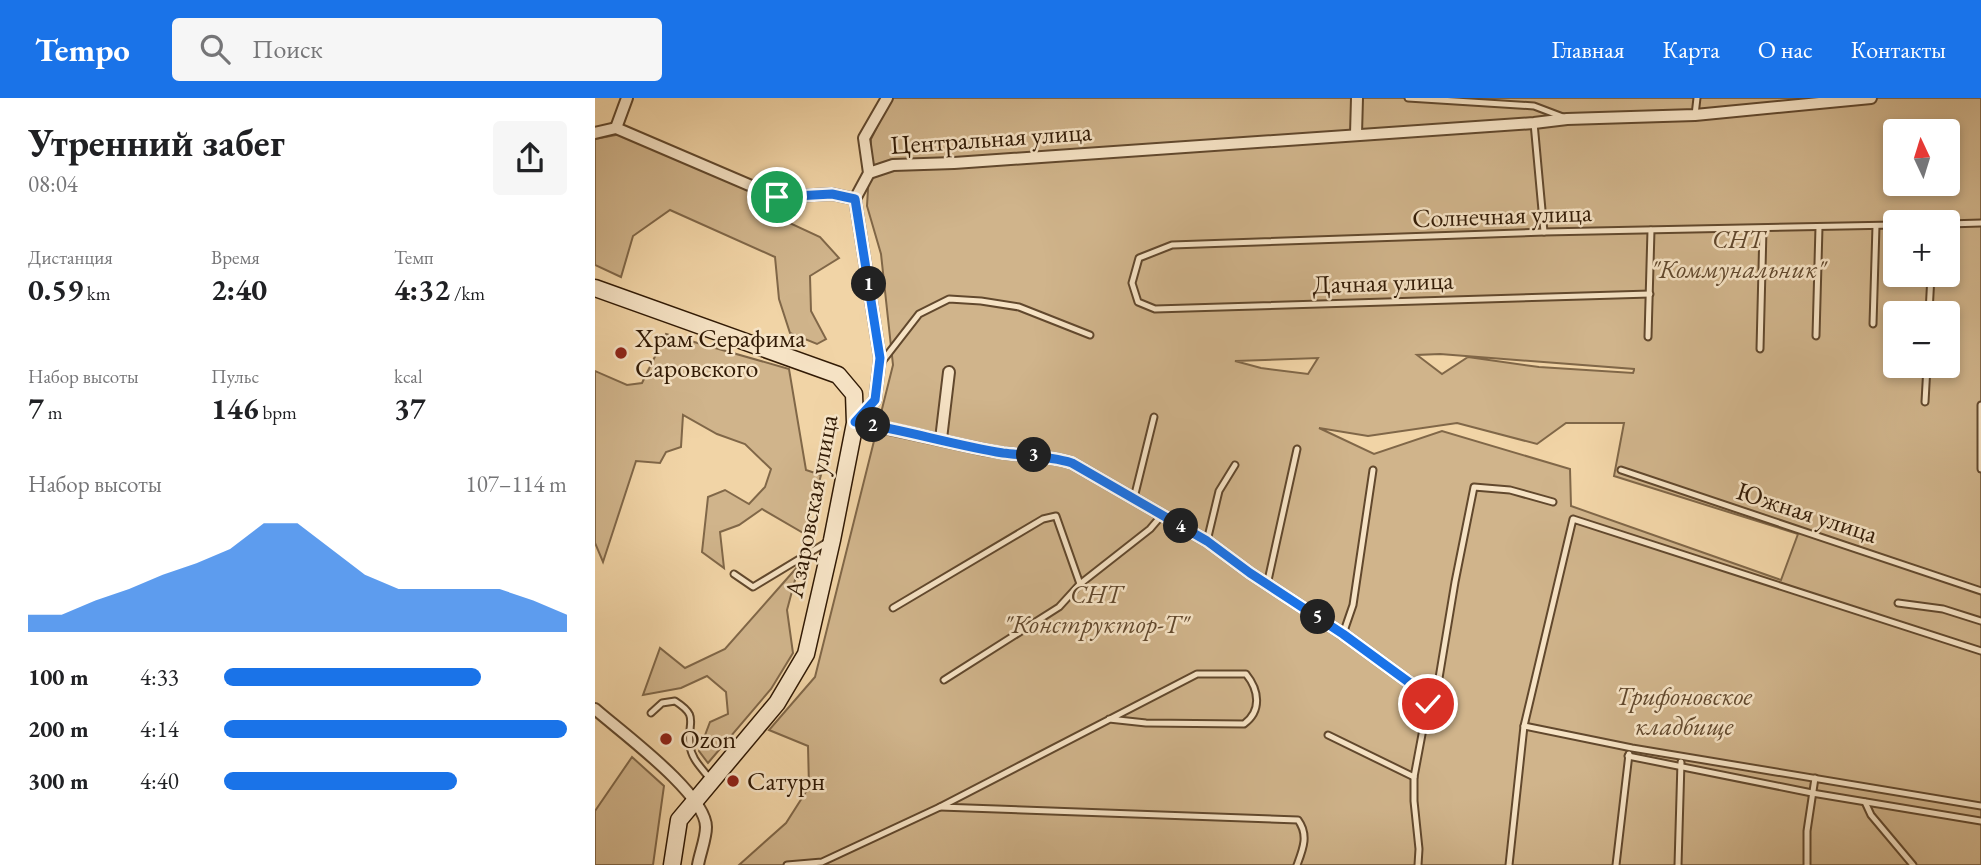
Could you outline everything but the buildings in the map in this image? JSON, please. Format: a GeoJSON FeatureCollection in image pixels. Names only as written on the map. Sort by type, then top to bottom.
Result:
{"type":"FeatureCollection","features":[{"type":"Feature","properties":{"kind":"street"},"geometry":{"type":"LineString","coordinates":[[616,128],[627,98]]}},
{"type":"Feature","properties":{"kind":"street"},"geometry":{"type":"LineString","coordinates":[[855,422],[875,400],[880,358],[855,199],[869,173],[864,138],[887,98]]}},
{"type":"Feature","properties":{"kind":"street"},"geometry":{"type":"LineString","coordinates":[[1356,134],[1357,98]]}},
{"type":"Feature","properties":{"kind":"street","name":"Центральная улица"},"geometry":{"type":"LineString","coordinates":[[869,173],[893,165],[954,163],[1567,119],[1695,114],[1871,98]]}},
{"type":"Feature","properties":{"kind":"street"},"geometry":{"type":"LineString","coordinates":[[595,132],[616,128],[777,197],[832,194],[855,199]]}},
{"type":"Feature","properties":{"kind":"street","name":"Азаровская улица"},"geometry":{"type":"LineString","coordinates":[[595,288],[838,374],[854,394],[855,422],[806,654],[776,703],[679,820],[672,865]]}},
{"type":"Feature","properties":{"kind":"street"},"geometry":{"type":"LineString","coordinates":[[941,439],[949,372]]}},
{"type":"Feature","properties":{"kind":"street"},"geometry":{"type":"LineString","coordinates":[[855,422],[1004,453],[1061,459],[1072,463],[1207,541],[1267,585],[1343,634],[1429,697]]}},
{"type":"Feature","properties":{"kind":"street"},"geometry":{"type":"LineString","coordinates":[[595,709],[695,799],[706,826],[698,865]]}},
{"type":"Feature","properties":{"kind":"lane"},"geometry":{"type":"LineString","coordinates":[[1408,98],[1534,106],[1567,119]]}},
{"type":"Feature","properties":{"kind":"lane"},"geometry":{"type":"LineString","coordinates":[[1695,114],[1696,98]]}},
{"type":"Feature","properties":{"kind":"lane"},"geometry":{"type":"LineString","coordinates":[[1534,123],[1544,232]]}},
{"type":"Feature","properties":{"kind":"lane"},"geometry":{"type":"LineString","coordinates":[[1960,224],[1981,223]]}},
{"type":"Feature","properties":{"kind":"lane"},"geometry":{"type":"LineString","coordinates":[[1873,324],[1876,226]]}},
{"type":"Feature","properties":{"kind":"lane","name":"Солнечная улица"},"geometry":{"type":"LineString","coordinates":[[1132,283],[1139,258],[1172,245],[1544,232],[1883,226]]}},
{"type":"Feature","properties":{"kind":"lane"},"geometry":{"type":"LineString","coordinates":[[1817,336],[1819,227]]}},
{"type":"Feature","properties":{"kind":"lane"},"geometry":{"type":"LineString","coordinates":[[1760,349],[1763,229]]}},
{"type":"Feature","properties":{"kind":"lane"},"geometry":{"type":"LineString","coordinates":[[1649,337],[1651,230]]}},
{"type":"Feature","properties":{"kind":"lane","name":"Дачная улица"},"geometry":{"type":"LineString","coordinates":[[1132,283],[1138,302],[1155,309],[1650,294]]}},
{"type":"Feature","properties":{"kind":"lane"},"geometry":{"type":"LineString","coordinates":[[879,366],[919,314],[949,299],[1019,307],[1090,335]]}},
{"type":"Feature","properties":{"kind":"lane"},"geometry":{"type":"LineString","coordinates":[[1925,402],[1926,378]]}},
{"type":"Feature","properties":{"kind":"lane"},"geometry":{"type":"LineString","coordinates":[[1981,405],[1981,469]]}},
{"type":"Feature","properties":{"kind":"lane"},"geometry":{"type":"LineString","coordinates":[[1134,498],[1154,417]]}},
{"type":"Feature","properties":{"kind":"lane"},"geometry":{"type":"LineString","coordinates":[[1267,585],[1297,449]]}},
{"type":"Feature","properties":{"kind":"lane"},"geometry":{"type":"LineString","coordinates":[[1207,541],[1219,491],[1235,465]]}},
{"type":"Feature","properties":{"kind":"lane"},"geometry":{"type":"LineString","coordinates":[[1343,634],[1353,605],[1373,470]]}},
{"type":"Feature","properties":{"kind":"lane","name":"Южная улица"},"geometry":{"type":"LineString","coordinates":[[1621,470],[1981,591]]}},
{"type":"Feature","properties":{"kind":"lane"},"geometry":{"type":"LineString","coordinates":[[1418,865],[1414,777],[1429,697],[1439,678],[1475,487],[1510,490],[1553,502]]}},
{"type":"Feature","properties":{"kind":"lane"},"geometry":{"type":"LineString","coordinates":[[944,680],[1059,607],[1080,584],[1150,529],[1162,515]]}},
{"type":"Feature","properties":{"kind":"lane"},"geometry":{"type":"LineString","coordinates":[[893,608],[1043,519],[1056,516],[1080,584]]}},
{"type":"Feature","properties":{"kind":"lane"},"geometry":{"type":"LineString","coordinates":[[1509,865],[1524,726],[1573,519],[1981,651]]}},
{"type":"Feature","properties":{"kind":"lane"},"geometry":{"type":"LineString","coordinates":[[734,574],[753,587],[832,540]]}},
{"type":"Feature","properties":{"kind":"lane"},"geometry":{"type":"LineString","coordinates":[[1898,603],[1943,609],[1981,621]]}},
{"type":"Feature","properties":{"kind":"lane"},"geometry":{"type":"LineString","coordinates":[[787,865],[825,863],[940,807],[1109,719],[1197,674],[1246,674],[1255,685],[1257,705],[1253,718],[1244,724],[1146,723],[1109,719]]}},
{"type":"Feature","properties":{"kind":"lane"},"geometry":{"type":"LineString","coordinates":[[650,713],[662,703],[675,701],[688,709],[693,721],[689,743],[693,757],[712,782]]}},
{"type":"Feature","properties":{"kind":"lane"},"geometry":{"type":"LineString","coordinates":[[1524,726],[1632,748],[1981,806]]}},
{"type":"Feature","properties":{"kind":"lane"},"geometry":{"type":"LineString","coordinates":[[1328,735],[1414,777]]}},
{"type":"Feature","properties":{"kind":"lane"},"geometry":{"type":"LineString","coordinates":[[1616,865],[1627,756],[1632,748]]}},
{"type":"Feature","properties":{"kind":"lane"},"geometry":{"type":"LineString","coordinates":[[1627,756],[1812,793],[1981,821]]}},
{"type":"Feature","properties":{"kind":"lane"},"geometry":{"type":"LineString","coordinates":[[1678,865],[1681,756]]}},
{"type":"Feature","properties":{"kind":"lane"},"geometry":{"type":"LineString","coordinates":[[1807,865],[1807,831],[1815,778]]}},
{"type":"Feature","properties":{"kind":"lane"},"geometry":{"type":"LineString","coordinates":[[1865,802],[1871,815],[1913,865]]}},
{"type":"Feature","properties":{"kind":"lane"},"geometry":{"type":"LineString","coordinates":[[940,807],[1297,820],[1303,827],[1305,844],[1297,865]]}},
{"type":"Feature","properties":{"kind":"green space"},"geometry":{"type":"Polygon","coordinates":[[[891,98],[1981,98],[1981,865],[739,865],[786,823],[809,787],[808,746],[769,730],[815,677],[893,365],[881,254],[867,206],[871,139],[891,98]],[[1440,354],[1417,355],[1442,374],[1468,357],[1539,367],[1633,373],[1634,370],[1634,369],[1440,354]],[[1318,358],[1235,361],[1261,368],[1308,374],[1318,358]],[[1457,423],[1368,436],[1319,428],[1374,454],[1442,431],[1570,469],[1571,506],[1781,580],[1798,534],[1614,476],[1624,423],[1566,423],[1537,444],[1457,423]]]}},
{"type":"Feature","properties":{"kind":"green space"},"geometry":{"type":"Polygon","coordinates":[[[621,134],[759,195],[768,213],[820,237],[839,258],[810,276],[811,311],[826,339],[817,344],[790,333],[779,299],[775,257],[670,210],[633,236],[621,277],[595,265],[595,139],[621,134]]]}},
{"type":"Feature","properties":{"kind":"green space"},"geometry":{"type":"Polygon","coordinates":[[[666,334],[789,369],[806,470],[821,475],[805,534],[762,509],[739,525],[720,532],[724,568],[702,552],[708,497],[725,490],[749,504],[765,487],[771,469],[745,444],[717,434],[683,415],[681,447],[666,452],[660,463],[636,461],[603,562],[595,543],[595,371],[627,385],[642,383],[666,334]]]}},
{"type":"Feature","properties":{"kind":"green space"},"geometry":{"type":"Polygon","coordinates":[[[799,565],[787,610],[793,653],[771,689],[708,763],[699,751],[710,722],[728,714],[726,692],[707,676],[681,688],[643,695],[660,648],[685,668],[725,649],[799,565]]]}},
{"type":"Feature","properties":{"kind":"green space"},"geometry":{"type":"Polygon","coordinates":[[[632,757],[664,786],[653,865],[595,865],[595,811],[632,757]]]}},
{"type":"Feature","properties":{"kind":"place","name":"Храм Серафима Саровского"},"geometry":{"type":"Point","coordinates":[621,353]}},
{"type":"Feature","properties":{"kind":"place","name":"Ozon"},"geometry":{"type":"Point","coordinates":[666,739]}},
{"type":"Feature","properties":{"kind":"place","name":"Сатурн"},"geometry":{"type":"Point","coordinates":[733,781]}},
{"type":"Feature","properties":{"kind":"route"},"geometry":{"type":"LineString","coordinates":[[777,197],[832,194],[855,199],[880,358],[875,400],[855,422],[1004,453],[1047,456],[1072,463],[1207,541],[1250,573],[1343,634],[1429,697],[1428,704]]}},
{"type":"Feature","properties":{"kind":"park label","name":"СНТ \"Коммунальник\""},"geometry":{"type":"Point","coordinates":[1738,254]}},
{"type":"Feature","properties":{"kind":"park label","name":"СНТ \"Конструктор-Т\""},"geometry":{"type":"Point","coordinates":[1096,609]}},
{"type":"Feature","properties":{"kind":"park label","name":"Трифоновское кладбище"},"geometry":{"type":"Point","coordinates":[1684,711]}}]}
